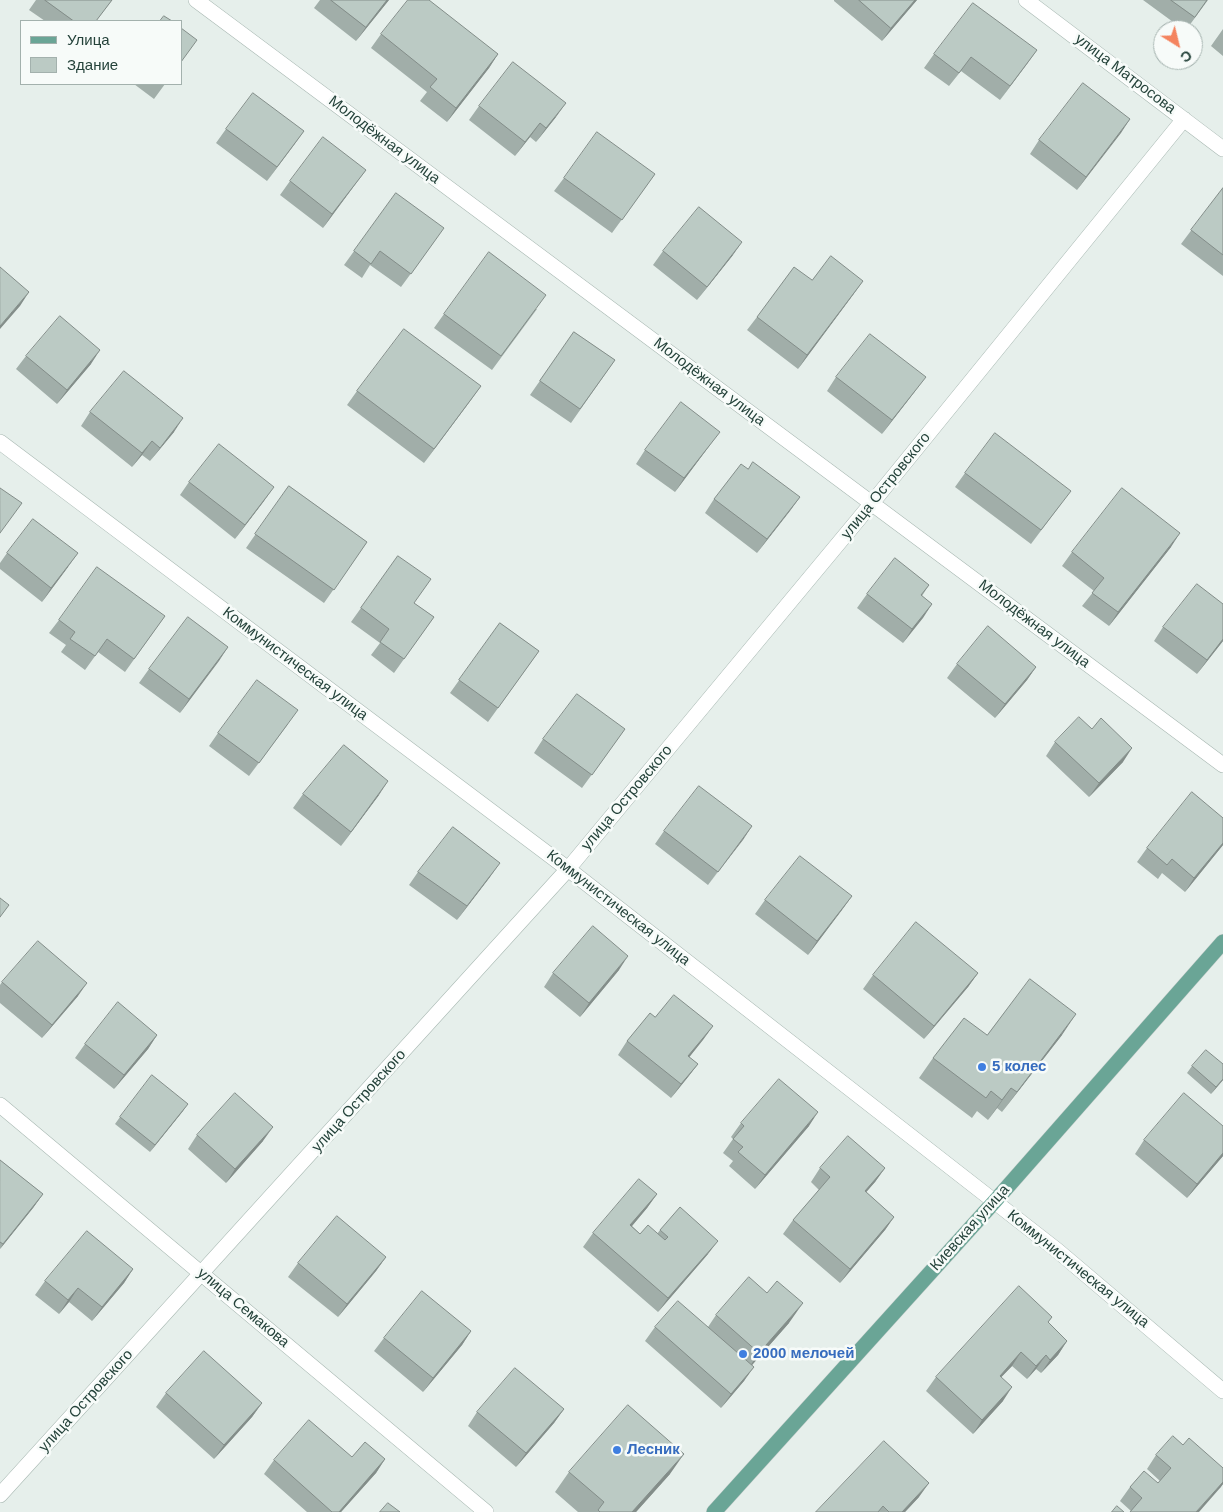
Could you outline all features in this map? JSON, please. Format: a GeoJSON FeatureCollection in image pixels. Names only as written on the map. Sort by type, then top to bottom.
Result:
{"type":"FeatureCollection","features":[{"type":"Feature","properties":{"kind":"main road","name":"Киевская улица"},"geometry":{"type":"LineString","coordinates":[[714,1512],[995,1201],[1223,942]]}},
{"type":"Feature","properties":{"kind":"street","name":"Молодёжная улица"},"geometry":{"type":"LineString","coordinates":[[196,0],[1223,765]]}},
{"type":"Feature","properties":{"kind":"street","name":"улица Матросова"},"geometry":{"type":"LineString","coordinates":[[1026,0],[1223,149]]}},
{"type":"Feature","properties":{"kind":"street","name":"улица Островского"},"geometry":{"type":"LineString","coordinates":[[0,1495],[568,869],[872,503],[1184,119]]}},
{"type":"Feature","properties":{"kind":"street","name":"Коммунистическая улица"},"geometry":{"type":"LineString","coordinates":[[0,442],[568,869],[1102,1286],[1223,1391]]}},
{"type":"Feature","properties":{"kind":"street","name":"улица Семакова"},"geometry":{"type":"LineString","coordinates":[[0,1105],[486,1512]]}},
{"type":"Feature","properties":{"kind":"building"},"geometry":{"type":"Polygon","coordinates":[[[45,0],[112,0],[97,20],[73,20],[45,0]]]}},
{"type":"Feature","properties":{"kind":"building"},"geometry":{"type":"Polygon","coordinates":[[[331,0],[387,0],[366,27],[331,0]]]}},
{"type":"Feature","properties":{"kind":"building"},"geometry":{"type":"Polygon","coordinates":[[[408,0],[429,0],[498,54],[456,108],[430,87],[437,79],[381,34],[408,0]]]}},
{"type":"Feature","properties":{"kind":"building"},"geometry":{"type":"Polygon","coordinates":[[[859,0],[915,0],[891,28],[859,0]]]}},
{"type":"Feature","properties":{"kind":"building"},"geometry":{"type":"Polygon","coordinates":[[[1171,0],[1207,0],[1195,17],[1171,0]]]}},
{"type":"Feature","properties":{"kind":"building"},"geometry":{"type":"Polygon","coordinates":[[[973,3],[1037,50],[1010,86],[971,57],[959,73],[934,54],[973,3]]]}},
{"type":"Feature","properties":{"kind":"building"},"geometry":{"type":"Polygon","coordinates":[[[164,16],[170,20],[161,20],[164,16]]]}},
{"type":"Feature","properties":{"kind":"building"},"geometry":{"type":"Polygon","coordinates":[[[182,29],[197,40],[182,61],[182,29]]]}},
{"type":"Feature","properties":{"kind":"building"},"geometry":{"type":"Polygon","coordinates":[[[513,62],[566,103],[546,128],[540,123],[525,142],[479,106],[513,62]]]}},
{"type":"Feature","properties":{"kind":"building"},"geometry":{"type":"Polygon","coordinates":[[[1083,83],[1130,119],[1086,177],[1039,140],[1083,83]]]}},
{"type":"Feature","properties":{"kind":"building"},"geometry":{"type":"Polygon","coordinates":[[[253,93],[304,131],[277,167],[226,129],[253,93]]]}},
{"type":"Feature","properties":{"kind":"building"},"geometry":{"type":"Polygon","coordinates":[[[597,132],[655,174],[622,220],[564,178],[597,132]]]}},
{"type":"Feature","properties":{"kind":"building"},"geometry":{"type":"Polygon","coordinates":[[[323,137],[366,170],[332,214],[290,181],[323,137]]]}},
{"type":"Feature","properties":{"kind":"building"},"geometry":{"type":"Polygon","coordinates":[[[1223,188],[1223,255],[1191,230],[1223,188]]]}},
{"type":"Feature","properties":{"kind":"building"},"geometry":{"type":"Polygon","coordinates":[[[396,193],[444,228],[411,274],[380,251],[371,264],[354,251],[396,193]]]}},
{"type":"Feature","properties":{"kind":"building"},"geometry":{"type":"Polygon","coordinates":[[[699,207],[742,242],[707,287],[663,251],[699,207]]]}},
{"type":"Feature","properties":{"kind":"building"},"geometry":{"type":"Polygon","coordinates":[[[489,252],[546,295],[501,356],[444,314],[489,252]]]}},
{"type":"Feature","properties":{"kind":"building"},"geometry":{"type":"Polygon","coordinates":[[[831,256],[863,281],[807,355],[757,317],[794,267],[812,280],[831,256]]]}},
{"type":"Feature","properties":{"kind":"building"},"geometry":{"type":"Polygon","coordinates":[[[0,267],[29,292],[0,326],[0,267]]]}},
{"type":"Feature","properties":{"kind":"building"},"geometry":{"type":"Polygon","coordinates":[[[60,316],[100,350],[67,390],[26,356],[60,316]]]}},
{"type":"Feature","properties":{"kind":"building"},"geometry":{"type":"Polygon","coordinates":[[[404,329],[481,386],[434,449],[357,391],[404,329]]]}},
{"type":"Feature","properties":{"kind":"building"},"geometry":{"type":"Polygon","coordinates":[[[574,332],[615,360],[580,409],[540,381],[574,332]]]}},
{"type":"Feature","properties":{"kind":"building"},"geometry":{"type":"Polygon","coordinates":[[[870,334],[926,377],[892,420],[836,377],[870,334]]]}},
{"type":"Feature","properties":{"kind":"building"},"geometry":{"type":"Polygon","coordinates":[[[124,371],[183,418],[160,448],[152,441],[142,453],[90,412],[124,371]]]}},
{"type":"Feature","properties":{"kind":"building"},"geometry":{"type":"Polygon","coordinates":[[[681,402],[720,432],[684,478],[645,450],[681,402]]]}},
{"type":"Feature","properties":{"kind":"building"},"geometry":{"type":"Polygon","coordinates":[[[995,433],[1071,491],[1041,530],[965,473],[995,433]]]}},
{"type":"Feature","properties":{"kind":"building"},"geometry":{"type":"Polygon","coordinates":[[[219,444],[274,487],[245,525],[189,482],[219,444]]]}},
{"type":"Feature","properties":{"kind":"building"},"geometry":{"type":"Polygon","coordinates":[[[753,462],[800,497],[767,539],[714,499],[741,464],[748,469],[753,462]]]}},
{"type":"Feature","properties":{"kind":"building"},"geometry":{"type":"Polygon","coordinates":[[[289,486],[367,542],[334,590],[255,534],[289,486]]]}},
{"type":"Feature","properties":{"kind":"building"},"geometry":{"type":"Polygon","coordinates":[[[0,488],[22,503],[0,533],[0,488]]]}},
{"type":"Feature","properties":{"kind":"building"},"geometry":{"type":"Polygon","coordinates":[[[1122,488],[1180,533],[1118,612],[1092,593],[1104,578],[1072,552],[1122,488]]]}},
{"type":"Feature","properties":{"kind":"building"},"geometry":{"type":"Polygon","coordinates":[[[33,519],[78,553],[51,588],[7,553],[33,519]]]}},
{"type":"Feature","properties":{"kind":"building"},"geometry":{"type":"Polygon","coordinates":[[[398,556],[431,579],[414,603],[434,617],[404,659],[380,642],[389,629],[361,608],[398,556]]]}},
{"type":"Feature","properties":{"kind":"building"},"geometry":{"type":"Polygon","coordinates":[[[895,558],[929,585],[921,595],[932,604],[912,629],[867,594],[895,558]]]}},
{"type":"Feature","properties":{"kind":"building"},"geometry":{"type":"Polygon","coordinates":[[[97,567],[165,616],[134,659],[107,639],[95,656],[70,639],[75,632],[59,620],[97,567]]]}},
{"type":"Feature","properties":{"kind":"building"},"geometry":{"type":"Polygon","coordinates":[[[1197,584],[1223,604],[1223,639],[1207,660],[1163,627],[1197,584]]]}},
{"type":"Feature","properties":{"kind":"building"},"geometry":{"type":"Polygon","coordinates":[[[188,617],[228,647],[189,699],[149,669],[188,617]]]}},
{"type":"Feature","properties":{"kind":"building"},"geometry":{"type":"Polygon","coordinates":[[[500,623],[539,651],[498,708],[459,680],[500,623]]]}},
{"type":"Feature","properties":{"kind":"building"},"geometry":{"type":"Polygon","coordinates":[[[988,626],[1036,667],[1005,704],[957,664],[988,626]]]}},
{"type":"Feature","properties":{"kind":"building"},"geometry":{"type":"Polygon","coordinates":[[[257,680],[298,710],[259,763],[218,733],[257,680]]]}},
{"type":"Feature","properties":{"kind":"building"},"geometry":{"type":"Polygon","coordinates":[[[577,694],[625,729],[592,775],[543,739],[577,694]]]}},
{"type":"Feature","properties":{"kind":"building"},"geometry":{"type":"Polygon","coordinates":[[[1079,717],[1092,729],[1101,718],[1132,748],[1099,783],[1055,742],[1079,717]]]}},
{"type":"Feature","properties":{"kind":"building"},"geometry":{"type":"Polygon","coordinates":[[[344,745],[388,781],[351,832],[303,794],[344,745]]]}},
{"type":"Feature","properties":{"kind":"building"},"geometry":{"type":"Polygon","coordinates":[[[699,786],[752,826],[718,872],[664,831],[699,786]]]}},
{"type":"Feature","properties":{"kind":"building"},"geometry":{"type":"Polygon","coordinates":[[[1192,792],[1223,818],[1223,843],[1194,878],[1172,859],[1167,865],[1147,848],[1192,792]]]}},
{"type":"Feature","properties":{"kind":"building"},"geometry":{"type":"Polygon","coordinates":[[[453,827],[500,863],[467,906],[418,872],[453,827]]]}},
{"type":"Feature","properties":{"kind":"building"},"geometry":{"type":"Polygon","coordinates":[[[800,856],[852,896],[817,941],[765,900],[800,856]]]}},
{"type":"Feature","properties":{"kind":"building"},"geometry":{"type":"Polygon","coordinates":[[[0,898],[9,905],[0,917],[0,898]]]}},
{"type":"Feature","properties":{"kind":"building"},"geometry":{"type":"Polygon","coordinates":[[[916,922],[978,973],[934,1026],[873,975],[916,922]]]}},
{"type":"Feature","properties":{"kind":"building"},"geometry":{"type":"Polygon","coordinates":[[[593,926],[628,956],[589,1003],[553,973],[593,926]]]}},
{"type":"Feature","properties":{"kind":"building"},"geometry":{"type":"Polygon","coordinates":[[[38,941],[87,983],[52,1025],[2,982],[38,941]]]}},
{"type":"Feature","properties":{"kind":"building","name":"5 колес"},"geometry":{"type":"Polygon","coordinates":[[[1030,979],[1076,1014],[1017,1092],[1011,1088],[1002,1100],[991,1091],[986,1098],[933,1058],[964,1018],[987,1035],[1030,979]]]}},
{"type":"Feature","properties":{"kind":"building"},"geometry":{"type":"Polygon","coordinates":[[[674,995],[713,1026],[688,1056],[698,1064],[681,1084],[627,1041],[650,1013],[655,1017],[674,995]]]}},
{"type":"Feature","properties":{"kind":"building"},"geometry":{"type":"Polygon","coordinates":[[[118,1002],[157,1035],[124,1075],[85,1044],[118,1002]]]}},
{"type":"Feature","properties":{"kind":"building"},"geometry":{"type":"Polygon","coordinates":[[[1206,1050],[1223,1064],[1223,1079],[1216,1087],[1192,1066],[1206,1050]]]}},
{"type":"Feature","properties":{"kind":"building"},"geometry":{"type":"Polygon","coordinates":[[[152,1075],[188,1104],[155,1145],[120,1117],[152,1075]]]}},
{"type":"Feature","properties":{"kind":"building"},"geometry":{"type":"Polygon","coordinates":[[[779,1079],[818,1112],[765,1175],[738,1152],[743,1147],[733,1139],[744,1126],[741,1123],[779,1079]]]}},
{"type":"Feature","properties":{"kind":"building"},"geometry":{"type":"Polygon","coordinates":[[[235,1093],[273,1127],[235,1169],[197,1135],[235,1093]]]}},
{"type":"Feature","properties":{"kind":"building"},"geometry":{"type":"Polygon","coordinates":[[[1184,1093],[1223,1126],[1223,1153],[1197,1184],[1144,1140],[1184,1093]]]}},
{"type":"Feature","properties":{"kind":"building"},"geometry":{"type":"Polygon","coordinates":[[[848,1136],[885,1168],[865,1191],[894,1217],[850,1269],[793,1220],[830,1177],[820,1168],[848,1136]]]}},
{"type":"Feature","properties":{"kind":"building"},"geometry":{"type":"Polygon","coordinates":[[[0,1160],[43,1194],[3,1244],[0,1242],[0,1160]]]}},
{"type":"Feature","properties":{"kind":"building"},"geometry":{"type":"Polygon","coordinates":[[[639,1179],[657,1194],[630,1225],[640,1234],[648,1225],[665,1240],[668,1237],[660,1230],[680,1207],[718,1241],[668,1298],[593,1233],[639,1179]]]}},
{"type":"Feature","properties":{"kind":"building"},"geometry":{"type":"Polygon","coordinates":[[[337,1216],[386,1257],[347,1304],[298,1263],[337,1216]]]}},
{"type":"Feature","properties":{"kind":"building"},"geometry":{"type":"Polygon","coordinates":[[[87,1231],[133,1269],[102,1307],[78,1288],[68,1300],[45,1281],[87,1231]]]}},
{"type":"Feature","properties":{"kind":"building"},"geometry":{"type":"Polygon","coordinates":[[[749,1277],[767,1293],[777,1281],[803,1303],[759,1353],[716,1315],[749,1277]]]}},
{"type":"Feature","properties":{"kind":"building"},"geometry":{"type":"Polygon","coordinates":[[[1019,1286],[1052,1317],[1048,1322],[1067,1341],[1050,1360],[1046,1355],[1036,1366],[1021,1352],[1000,1376],[1012,1387],[982,1420],[936,1377],[1019,1286]]]}},
{"type":"Feature","properties":{"kind":"building"},"geometry":{"type":"Polygon","coordinates":[[[422,1291],[471,1331],[433,1378],[384,1338],[422,1291]]]}},
{"type":"Feature","properties":{"kind":"building"},"geometry":{"type":"Polygon","coordinates":[[[678,1301],[754,1367],[731,1394],[655,1327],[678,1301]]]}},
{"type":"Feature","properties":{"kind":"building"},"geometry":{"type":"Polygon","coordinates":[[[204,1351],[262,1403],[224,1445],[166,1393],[204,1351]]]}},
{"type":"Feature","properties":{"kind":"building"},"geometry":{"type":"Polygon","coordinates":[[[515,1368],[564,1409],[526,1453],[477,1412],[515,1368]]]}},
{"type":"Feature","properties":{"kind":"building","name":"Лесник"},"geometry":{"type":"Polygon","coordinates":[[[628,1405],[684,1454],[632,1512],[600,1512],[598,1510],[604,1502],[569,1472],[628,1405]]]}},
{"type":"Feature","properties":{"kind":"building"},"geometry":{"type":"Polygon","coordinates":[[[309,1420],[352,1457],[365,1442],[385,1459],[339,1512],[332,1512],[274,1460],[309,1420]]]}},
{"type":"Feature","properties":{"kind":"building"},"geometry":{"type":"Polygon","coordinates":[[[1173,1436],[1183,1445],[1189,1438],[1223,1468],[1223,1482],[1196,1512],[1130,1512],[1142,1498],[1130,1487],[1144,1471],[1158,1483],[1171,1468],[1156,1455],[1173,1436]]]}},
{"type":"Feature","properties":{"kind":"building"},"geometry":{"type":"Polygon","coordinates":[[[884,1441],[929,1483],[902,1512],[889,1512],[883,1506],[878,1512],[816,1512],[884,1441]]]}},
{"type":"Feature","properties":{"kind":"building"},"geometry":{"type":"Polygon","coordinates":[[[388,1503],[400,1512],[380,1512],[388,1503]]]}},
{"type":"Feature","properties":{"kind":"building"},"geometry":{"type":"Polygon","coordinates":[[[1117,1506],[1124,1512],[1112,1512],[1117,1506]]]}},
{"type":"Feature","properties":{"kind":"place","name":"5 колес"},"geometry":{"type":"Point","coordinates":[982,1067]}},
{"type":"Feature","properties":{"kind":"place","name":"2000 мелочей"},"geometry":{"type":"Point","coordinates":[743,1354]}},
{"type":"Feature","properties":{"kind":"place","name":"Лесник"},"geometry":{"type":"Point","coordinates":[617,1450]}}]}
